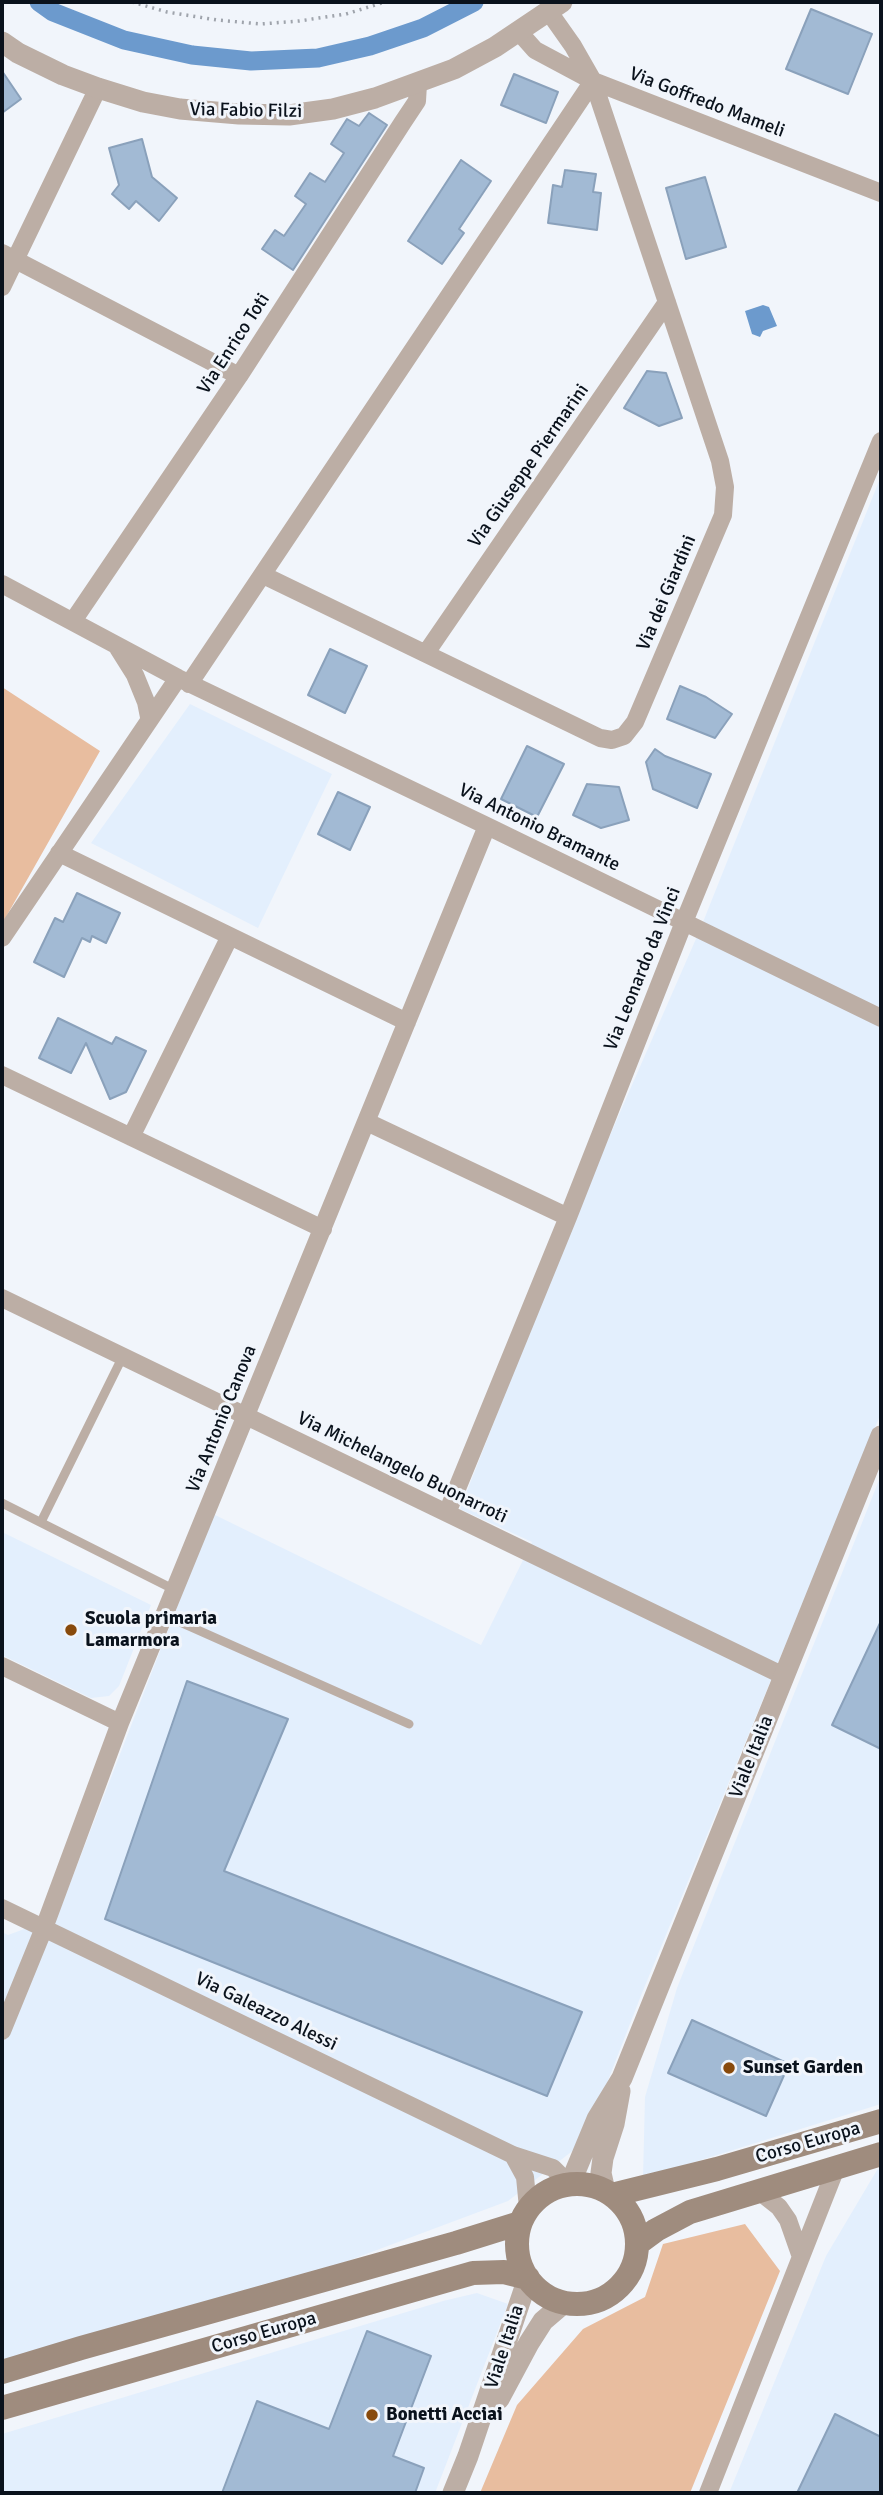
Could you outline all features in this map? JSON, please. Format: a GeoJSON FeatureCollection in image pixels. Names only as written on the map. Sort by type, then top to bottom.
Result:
{"type":"FeatureCollection","features":[{"type":"Feature","properties":{"kind":"main road","name":"Corso Europa"},"geometry":{"type":"LineString","coordinates":[[609,2193],[717,2169],[881,2121]]}},
{"type":"Feature","properties":{"kind":"main road","name":"Corso Europa"},"geometry":{"type":"LineString","coordinates":[[637,2244],[656,2230],[690,2212],[881,2154]]}},
{"type":"Feature","properties":{"kind":"main road"},"geometry":{"type":"LineString","coordinates":[[569,2184],[589,2185],[609,2193],[631,2216],[637,2244],[635,2262],[627,2278],[614,2291],[599,2300],[582,2304],[564,2303],[537,2289],[524,2273],[518,2258],[517,2240],[524,2215],[555,2188],[569,2184]]}},
{"type":"Feature","properties":{"kind":"main road","name":"Corso Europa"},"geometry":{"type":"LineString","coordinates":[[2,2372],[456,2244],[524,2215]]}},
{"type":"Feature","properties":{"kind":"main road","name":"Corso Europa"},"geometry":{"type":"LineString","coordinates":[[2,2408],[473,2273],[504,2272],[528,2278]]}},
{"type":"Feature","properties":{"kind":"street","name":"Via Fabio Filzi"},"geometry":{"type":"LineString","coordinates":[[2,42],[63,75],[98,89],[180,109],[289,115],[333,109],[418,84],[454,69],[519,32],[556,7]]}},
{"type":"Feature","properties":{"kind":"street"},"geometry":{"type":"LineString","coordinates":[[2,937],[149,718],[183,681],[263,575],[593,80],[573,46],[556,7]]}},
{"type":"Feature","properties":{"kind":"street","name":"Via Goffredo Mameli"},"geometry":{"type":"LineString","coordinates":[[519,32],[535,50],[593,80],[881,193]]}},
{"type":"Feature","properties":{"kind":"street","name":"Via dei Giardini"},"geometry":{"type":"LineString","coordinates":[[263,575],[600,738],[612,740],[624,736],[631,729],[723,515],[725,487],[720,461],[593,80]]}},
{"type":"Feature","properties":{"kind":"street","name":"Via Enrico Toti"},"geometry":{"type":"LineString","coordinates":[[73,621],[239,376],[417,101],[418,84]]}},
{"type":"Feature","properties":{"kind":"street"},"geometry":{"type":"LineString","coordinates":[[2,288],[9,257],[98,89]]}},
{"type":"Feature","properties":{"kind":"street"},"geometry":{"type":"LineString","coordinates":[[9,257],[239,376]]}},
{"type":"Feature","properties":{"kind":"street","name":"Via Giuseppe Piermarini"},"geometry":{"type":"LineString","coordinates":[[426,653],[667,302]]}},
{"type":"Feature","properties":{"kind":"street","name":"Via Leonardo da Vinci"},"geometry":{"type":"LineString","coordinates":[[447,1513],[568,1217],[684,922],[881,441]]}},
{"type":"Feature","properties":{"kind":"street","name":"Via Antonio Bramante"},"geometry":{"type":"LineString","coordinates":[[2,584],[183,681],[487,825],[881,1018]]}},
{"type":"Feature","properties":{"kind":"street"},"geometry":{"type":"LineString","coordinates":[[117,645],[135,675],[146,702],[149,718]]}},
{"type":"Feature","properties":{"kind":"street","name":"Via Antonio Canova"},"geometry":{"type":"LineString","coordinates":[[2,2031],[44,1928],[120,1723],[487,825]]}},
{"type":"Feature","properties":{"kind":"street"},"geometry":{"type":"LineString","coordinates":[[58,853],[407,1022]]}},
{"type":"Feature","properties":{"kind":"street"},"geometry":{"type":"LineString","coordinates":[[131,1137],[230,936]]}},
{"type":"Feature","properties":{"kind":"street"},"geometry":{"type":"LineString","coordinates":[[2,1075],[323,1228]]}},
{"type":"Feature","properties":{"kind":"street"},"geometry":{"type":"LineString","coordinates":[[366,1122],[568,1217]]}},
{"type":"Feature","properties":{"kind":"street","name":"Via Michelangelo Buonarroti"},"geometry":{"type":"LineString","coordinates":[[2,1298],[784,1676]]}},
{"type":"Feature","properties":{"kind":"street","name":"Viale Italia"},"geometry":{"type":"LineString","coordinates":[[569,2184],[597,2119],[622,2078],[880,1444]]}},
{"type":"Feature","properties":{"kind":"street"},"geometry":{"type":"LineString","coordinates":[[2,1666],[120,1723]]}},
{"type":"Feature","properties":{"kind":"street","name":"Via Galeazzo Alessi"},"geometry":{"type":"LineString","coordinates":[[2,1908],[513,2155],[554,2168],[569,2184]]}},
{"type":"Feature","properties":{"kind":"street","name":"Viale Italia"},"geometry":{"type":"LineString","coordinates":[[609,2193],[601,2173],[614,2124],[622,2078]]}},
{"type":"Feature","properties":{"kind":"street"},"geometry":{"type":"LineString","coordinates":[[513,2155],[526,2177],[524,2215]]}},
{"type":"Feature","properties":{"kind":"street"},"geometry":{"type":"LineString","coordinates":[[708,2493],[836,2168]]}},
{"type":"Feature","properties":{"kind":"street"},"geometry":{"type":"LineString","coordinates":[[760,2192],[771,2198],[788,2220],[800,2257]]}},
{"type":"Feature","properties":{"kind":"street","name":"Viale Italia"},"geometry":{"type":"LineString","coordinates":[[453,2493],[528,2278]]}},
{"type":"Feature","properties":{"kind":"street","name":"Viale Italia"},"geometry":{"type":"LineString","coordinates":[[468,2456],[529,2343],[551,2312],[564,2303]]}},
{"type":"Feature","properties":{"kind":"lane"},"geometry":{"type":"LineString","coordinates":[[41,1522],[122,1356]]}},
{"type":"Feature","properties":{"kind":"lane"},"geometry":{"type":"LineString","coordinates":[[2,1503],[175,1590]]}},
{"type":"Feature","properties":{"kind":"lane"},"geometry":{"type":"LineString","coordinates":[[164,1615],[409,1724]]}},
{"type":"Feature","properties":{"kind":"path"},"geometry":{"type":"LineString","coordinates":[[132,2],[167,12],[261,24],[346,14],[385,2]]}},
{"type":"Feature","properties":{"kind":"shaded area"},"geometry":{"type":"Polygon","coordinates":[[[881,476],[881,1413],[642,1993],[584,2142],[508,2201],[278,2287],[2,2363],[2,1932],[8,1935],[57,1917],[213,1514],[481,1645],[532,1542],[460,1509],[572,1222],[699,932],[881,476]]]}},
{"type":"Feature","properties":{"kind":"shaded area"},"geometry":{"type":"Polygon","coordinates":[[[2,687],[100,751],[2,924],[2,687]]]}},
{"type":"Feature","properties":{"kind":"shaded area"},"geometry":{"type":"Polygon","coordinates":[[[190,704],[332,774],[258,928],[91,843],[190,704]]]}},
{"type":"Feature","properties":{"kind":"shaded area"},"geometry":{"type":"Polygon","coordinates":[[[881,1475],[881,2104],[643,2178],[645,2097],[677,1988],[881,1475]]]}},
{"type":"Feature","properties":{"kind":"shaded area","name":"Scuola primaria Lamarmora"},"geometry":{"type":"Polygon","coordinates":[[[2,1532],[151,1605],[119,1686],[109,1696],[91,1698],[2,1655],[2,1532]]]}},
{"type":"Feature","properties":{"kind":"shaded area"},"geometry":{"type":"Polygon","coordinates":[[[881,2169],[881,2493],[729,2493],[826,2256],[877,2170],[881,2169]]]}},
{"type":"Feature","properties":{"kind":"shaded area"},"geometry":{"type":"Polygon","coordinates":[[[745,2224],[780,2271],[690,2493],[480,2493],[517,2405],[583,2329],[645,2297],[663,2244],[745,2224]]]}},
{"type":"Feature","properties":{"kind":"shaded area"},"geometry":{"type":"Polygon","coordinates":[[[477,2293],[508,2304],[435,2493],[2,2493],[2,2434],[477,2293]]]}},
{"type":"Feature","properties":{"kind":"water"},"geometry":{"type":"Polygon","coordinates":[[[763,305],[769,307],[777,326],[763,331],[760,337],[752,334],[745,311],[763,305]]]}},
{"type":"Feature","properties":{"kind":"building"},"geometry":{"type":"Polygon","coordinates":[[[811,9],[872,34],[848,94],[786,69],[811,9]]]}},
{"type":"Feature","properties":{"kind":"building"},"geometry":{"type":"Polygon","coordinates":[[[2,71],[21,99],[2,113],[2,71]]]}},
{"type":"Feature","properties":{"kind":"building"},"geometry":{"type":"Polygon","coordinates":[[[514,74],[558,92],[546,123],[501,105],[514,74]]]}},
{"type":"Feature","properties":{"kind":"building"},"geometry":{"type":"Polygon","coordinates":[[[369,113],[387,125],[293,270],[262,249],[275,230],[284,236],[306,204],[295,196],[310,173],[325,182],[344,153],[331,144],[347,119],[359,126],[369,113]]]}},
{"type":"Feature","properties":{"kind":"building"},"geometry":{"type":"Polygon","coordinates":[[[142,139],[152,177],[177,198],[159,221],[136,201],[129,209],[112,194],[119,185],[109,148],[142,139]]]}},
{"type":"Feature","properties":{"kind":"building"},"geometry":{"type":"Polygon","coordinates":[[[461,160],[491,181],[459,229],[464,233],[442,264],[408,241],[461,160]]]}},
{"type":"Feature","properties":{"kind":"building"},"geometry":{"type":"Polygon","coordinates":[[[565,170],[596,174],[593,192],[601,193],[597,230],[548,223],[553,185],[562,187],[565,170]]]}},
{"type":"Feature","properties":{"kind":"building"},"geometry":{"type":"Polygon","coordinates":[[[705,177],[726,247],[686,259],[666,188],[705,177]]]}},
{"type":"Feature","properties":{"kind":"building"},"geometry":{"type":"Polygon","coordinates":[[[647,371],[666,373],[682,418],[659,426],[624,408],[647,371]]]}},
{"type":"Feature","properties":{"kind":"building"},"geometry":{"type":"Polygon","coordinates":[[[330,649],[367,666],[345,713],[308,695],[330,649]]]}},
{"type":"Feature","properties":{"kind":"building"},"geometry":{"type":"Polygon","coordinates":[[[680,686],[706,697],[732,714],[715,738],[667,719],[680,686]]]}},
{"type":"Feature","properties":{"kind":"building"},"geometry":{"type":"Polygon","coordinates":[[[527,746],[564,764],[537,817],[501,799],[527,746]]]}},
{"type":"Feature","properties":{"kind":"building"},"geometry":{"type":"Polygon","coordinates":[[[655,749],[665,756],[711,774],[697,808],[653,789],[646,762],[655,749]]]}},
{"type":"Feature","properties":{"kind":"building"},"geometry":{"type":"Polygon","coordinates":[[[587,784],[619,787],[629,820],[601,828],[573,815],[587,784]]]}},
{"type":"Feature","properties":{"kind":"building"},"geometry":{"type":"Polygon","coordinates":[[[338,792],[370,807],[350,850],[318,834],[338,792]]]}},
{"type":"Feature","properties":{"kind":"building"},"geometry":{"type":"Polygon","coordinates":[[[77,893],[120,913],[106,943],[92,936],[90,942],[82,938],[64,977],[34,962],[55,918],[63,922],[77,893]]]}},
{"type":"Feature","properties":{"kind":"building"},"geometry":{"type":"Polygon","coordinates":[[[58,1018],[112,1044],[116,1037],[146,1051],[126,1092],[110,1099],[86,1043],[71,1073],[39,1058],[58,1018]]]}},
{"type":"Feature","properties":{"kind":"building"},"geometry":{"type":"Polygon","coordinates":[[[881,1621],[881,1749],[832,1725],[881,1621]]]}},
{"type":"Feature","properties":{"kind":"building"},"geometry":{"type":"Polygon","coordinates":[[[187,1681],[288,1719],[224,1871],[582,2012],[547,2096],[105,1919],[187,1681]]]}},
{"type":"Feature","properties":{"kind":"building"},"geometry":{"type":"Polygon","coordinates":[[[692,2020],[789,2064],[766,2116],[668,2073],[692,2020]]]}},
{"type":"Feature","properties":{"kind":"building","name":"Bonetti Acciai"},"geometry":{"type":"Polygon","coordinates":[[[367,2331],[431,2356],[393,2456],[424,2468],[415,2493],[222,2493],[257,2401],[329,2429],[367,2331]]]}},
{"type":"Feature","properties":{"kind":"building"},"geometry":{"type":"Polygon","coordinates":[[[835,2414],[881,2437],[881,2493],[797,2493],[835,2414]]]}},
{"type":"Feature","properties":{"kind":"waterway"},"geometry":{"type":"LineString","coordinates":[[39,2],[53,12],[124,40],[192,55],[251,61],[318,58],[370,46],[423,28],[474,2]]}},
{"type":"Feature","properties":{"kind":"place","name":"Scuola primaria Lamarmora"},"geometry":{"type":"Point","coordinates":[71,1630]}},
{"type":"Feature","properties":{"kind":"place","name":"Sunset Garden"},"geometry":{"type":"Point","coordinates":[729,2068]}},
{"type":"Feature","properties":{"kind":"place","name":"Bonetti Acciai"},"geometry":{"type":"Point","coordinates":[372,2415]}}]}
